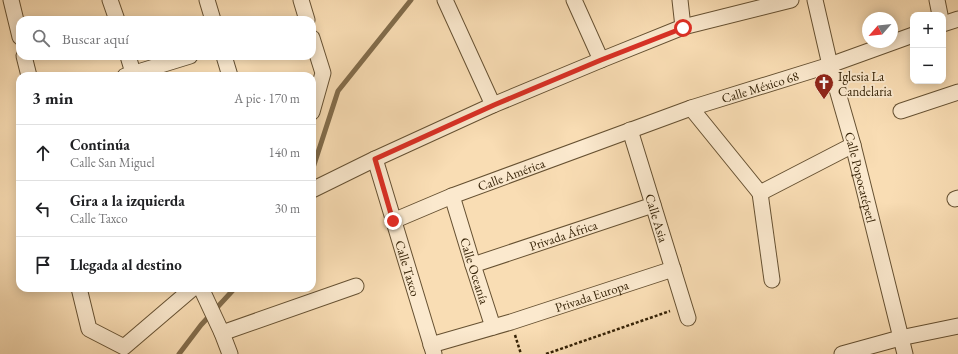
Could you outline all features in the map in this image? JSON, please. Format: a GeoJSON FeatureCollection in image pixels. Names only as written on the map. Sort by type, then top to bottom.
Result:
{"type":"FeatureCollection","features":[{"type":"Feature","properties":{"kind":"street"},"geometry":{"type":"LineString","coordinates":[[11,0],[16,21]]}},
{"type":"Feature","properties":{"kind":"street"},"geometry":{"type":"LineString","coordinates":[[110,0],[116,16]]}},
{"type":"Feature","properties":{"kind":"street"},"geometry":{"type":"LineString","coordinates":[[207,0],[212,16]]}},
{"type":"Feature","properties":{"kind":"street"},"geometry":{"type":"LineString","coordinates":[[301,0],[306,16]]}},
{"type":"Feature","properties":{"kind":"street"},"geometry":{"type":"LineString","coordinates":[[445,0],[494,105]]}},
{"type":"Feature","properties":{"kind":"street"},"geometry":{"type":"LineString","coordinates":[[574,0],[601,60]]}},
{"type":"Feature","properties":{"kind":"street"},"geometry":{"type":"LineString","coordinates":[[680,0],[683,28]]}},
{"type":"Feature","properties":{"kind":"street"},"geometry":{"type":"LineString","coordinates":[[316,188],[375,159],[494,105],[601,60],[683,28],[791,0]]}},
{"type":"Feature","properties":{"kind":"street","name":"Calle Popocatépetl"},"geometry":{"type":"LineString","coordinates":[[815,0],[830,65],[853,145],[905,354]]}},
{"type":"Feature","properties":{"kind":"street"},"geometry":{"type":"LineString","coordinates":[[937,0],[939,12]]}},
{"type":"Feature","properties":{"kind":"street"},"geometry":{"type":"LineString","coordinates":[[946,23],[958,19]]}},
{"type":"Feature","properties":{"kind":"street","name":"Calle México 68"},"geometry":{"type":"LineString","coordinates":[[630,130],[691,108],[830,65],[910,36]]}},
{"type":"Feature","properties":{"kind":"street"},"geometry":{"type":"LineString","coordinates":[[316,52],[322,73],[316,96]]}},
{"type":"Feature","properties":{"kind":"street"},"geometry":{"type":"LineString","coordinates":[[25,60],[28,72]]}},
{"type":"Feature","properties":{"kind":"street"},"geometry":{"type":"LineString","coordinates":[[129,60],[131,72]]}},
{"type":"Feature","properties":{"kind":"street"},"geometry":{"type":"LineString","coordinates":[[140,72],[178,60]]}},
{"type":"Feature","properties":{"kind":"street"},"geometry":{"type":"LineString","coordinates":[[225,60],[229,72]]}},
{"type":"Feature","properties":{"kind":"street"},"geometry":{"type":"LineString","coordinates":[[901,111],[958,92]]}},
{"type":"Feature","properties":{"kind":"street"},"geometry":{"type":"LineString","coordinates":[[691,108],[760,193],[772,280]]}},
{"type":"Feature","properties":{"kind":"street","name":"Calle América"},"geometry":{"type":"LineString","coordinates":[[393,221],[452,196],[630,130]]}},
{"type":"Feature","properties":{"kind":"street","name":"Calle Asia"},"geometry":{"type":"LineString","coordinates":[[630,130],[686,312]]}},
{"type":"Feature","properties":{"kind":"street"},"geometry":{"type":"LineString","coordinates":[[760,193],[853,145]]}},
{"type":"Feature","properties":{"kind":"street","name":"Calle Taxco"},"geometry":{"type":"LineString","coordinates":[[375,159],[433,350]]}},
{"type":"Feature","properties":{"kind":"street","name":"Calle Oceanía"},"geometry":{"type":"LineString","coordinates":[[452,196],[493,327]]}},
{"type":"Feature","properties":{"kind":"street","name":"Privada África"},"geometry":{"type":"LineString","coordinates":[[473,265],[653,205]]}},
{"type":"Feature","properties":{"kind":"street","name":"Privada Europa"},"geometry":{"type":"LineString","coordinates":[[493,327],[673,268]]}},
{"type":"Feature","properties":{"kind":"street"},"geometry":{"type":"LineString","coordinates":[[218,327],[356,286]]}},
{"type":"Feature","properties":{"kind":"street"},"geometry":{"type":"LineString","coordinates":[[80,292],[89,329],[124,347],[194,292]]}},
{"type":"Feature","properties":{"kind":"street"},"geometry":{"type":"LineString","coordinates":[[200,292],[230,354]]}},
{"type":"Feature","properties":{"kind":"street"},"geometry":{"type":"LineString","coordinates":[[842,354],[900,338],[958,326]]}},
{"type":"Feature","properties":{"kind":"street"},"geometry":{"type":"LineString","coordinates":[[433,350],[493,327]]}},
{"type":"Feature","properties":{"kind":"path"},"geometry":{"type":"LineString","coordinates":[[546,354],[686,312]]}},
{"type":"Feature","properties":{"kind":"waterway"},"geometry":{"type":"LineString","coordinates":[[316,159],[338,91],[411,0]]}},
{"type":"Feature","properties":{"kind":"waterway"},"geometry":{"type":"LineString","coordinates":[[179,354],[201,325],[231,292]]}},
{"type":"Feature","properties":{"kind":"place","name":"Iglesia La Candelaria"},"geometry":{"type":"Point","coordinates":[824,100]}},
{"type":"Feature","properties":{"kind":"route"},"geometry":{"type":"LineString","coordinates":[[393,221],[375,159],[494,105],[601,60],[683,28]]}}]}
